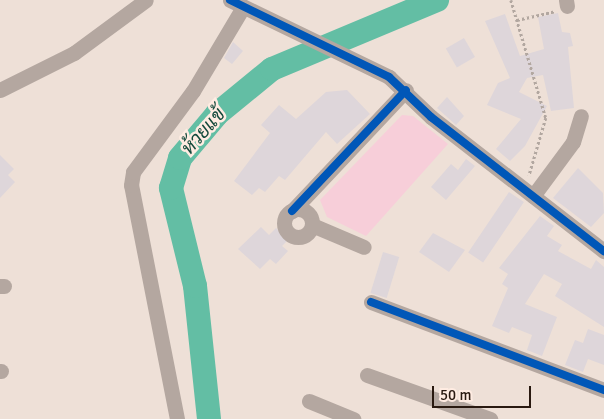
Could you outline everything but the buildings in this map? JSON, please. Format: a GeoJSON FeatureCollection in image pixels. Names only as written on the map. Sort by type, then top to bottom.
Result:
{"type":"FeatureCollection","features":[{"type":"Feature","properties":{"kind":"street"},"geometry":{"type":"LineString","coordinates":[[0,90],[74,53],[146,0]]}},
{"type":"Feature","properties":{"kind":"street"},"geometry":{"type":"LineString","coordinates":[[178,419],[131,185],[134,172],[193,91],[237,4],[389,77],[406,90],[431,117],[604,251]]}},
{"type":"Feature","properties":{"kind":"street"},"geometry":{"type":"LineString","coordinates":[[310,192],[311,221],[304,236],[290,235],[284,222],[292,210],[406,90]]}},
{"type":"Feature","properties":{"kind":"street"},"geometry":{"type":"LineString","coordinates":[[528,192],[573,142],[581,116]]}},
{"type":"Feature","properties":{"kind":"street"},"geometry":{"type":"LineString","coordinates":[[292,210],[304,210],[311,221],[364,247]]}},
{"type":"Feature","properties":{"kind":"street"},"geometry":{"type":"LineString","coordinates":[[371,302],[604,390]]}},
{"type":"Feature","properties":{"kind":"street"},"geometry":{"type":"LineString","coordinates":[[367,375],[490,419]]}},
{"type":"Feature","properties":{"kind":"street"},"geometry":{"type":"LineString","coordinates":[[309,401],[353,419]]}},
{"type":"Feature","properties":{"kind":"path"},"geometry":{"type":"LineString","coordinates":[[511,0],[546,118],[528,192]]}},
{"type":"Feature","properties":{"kind":"path"},"geometry":{"type":"LineString","coordinates":[[517,20],[567,3]]}},
{"type":"Feature","properties":{"kind":"shaded area"},"geometry":{"type":"Polygon","coordinates":[[[402,115],[413,116],[448,144],[366,236],[327,217],[320,200],[402,115]]]}},
{"type":"Feature","properties":{"kind":"waterway","name":"ห้วยแข้"},"geometry":{"type":"LineString","coordinates":[[209,419],[195,286],[171,188],[180,158],[217,114],[272,69],[437,0]]}},
{"type":"Feature","properties":{"kind":"cycle path"},"geometry":{"type":"LineString","coordinates":[[230,0],[389,77],[431,117],[604,251]]}},
{"type":"Feature","properties":{"kind":"cycle path"},"geometry":{"type":"LineString","coordinates":[[292,211],[406,90]]}},
{"type":"Feature","properties":{"kind":"cycle path"},"geometry":{"type":"LineString","coordinates":[[371,302],[604,390]]}}]}
